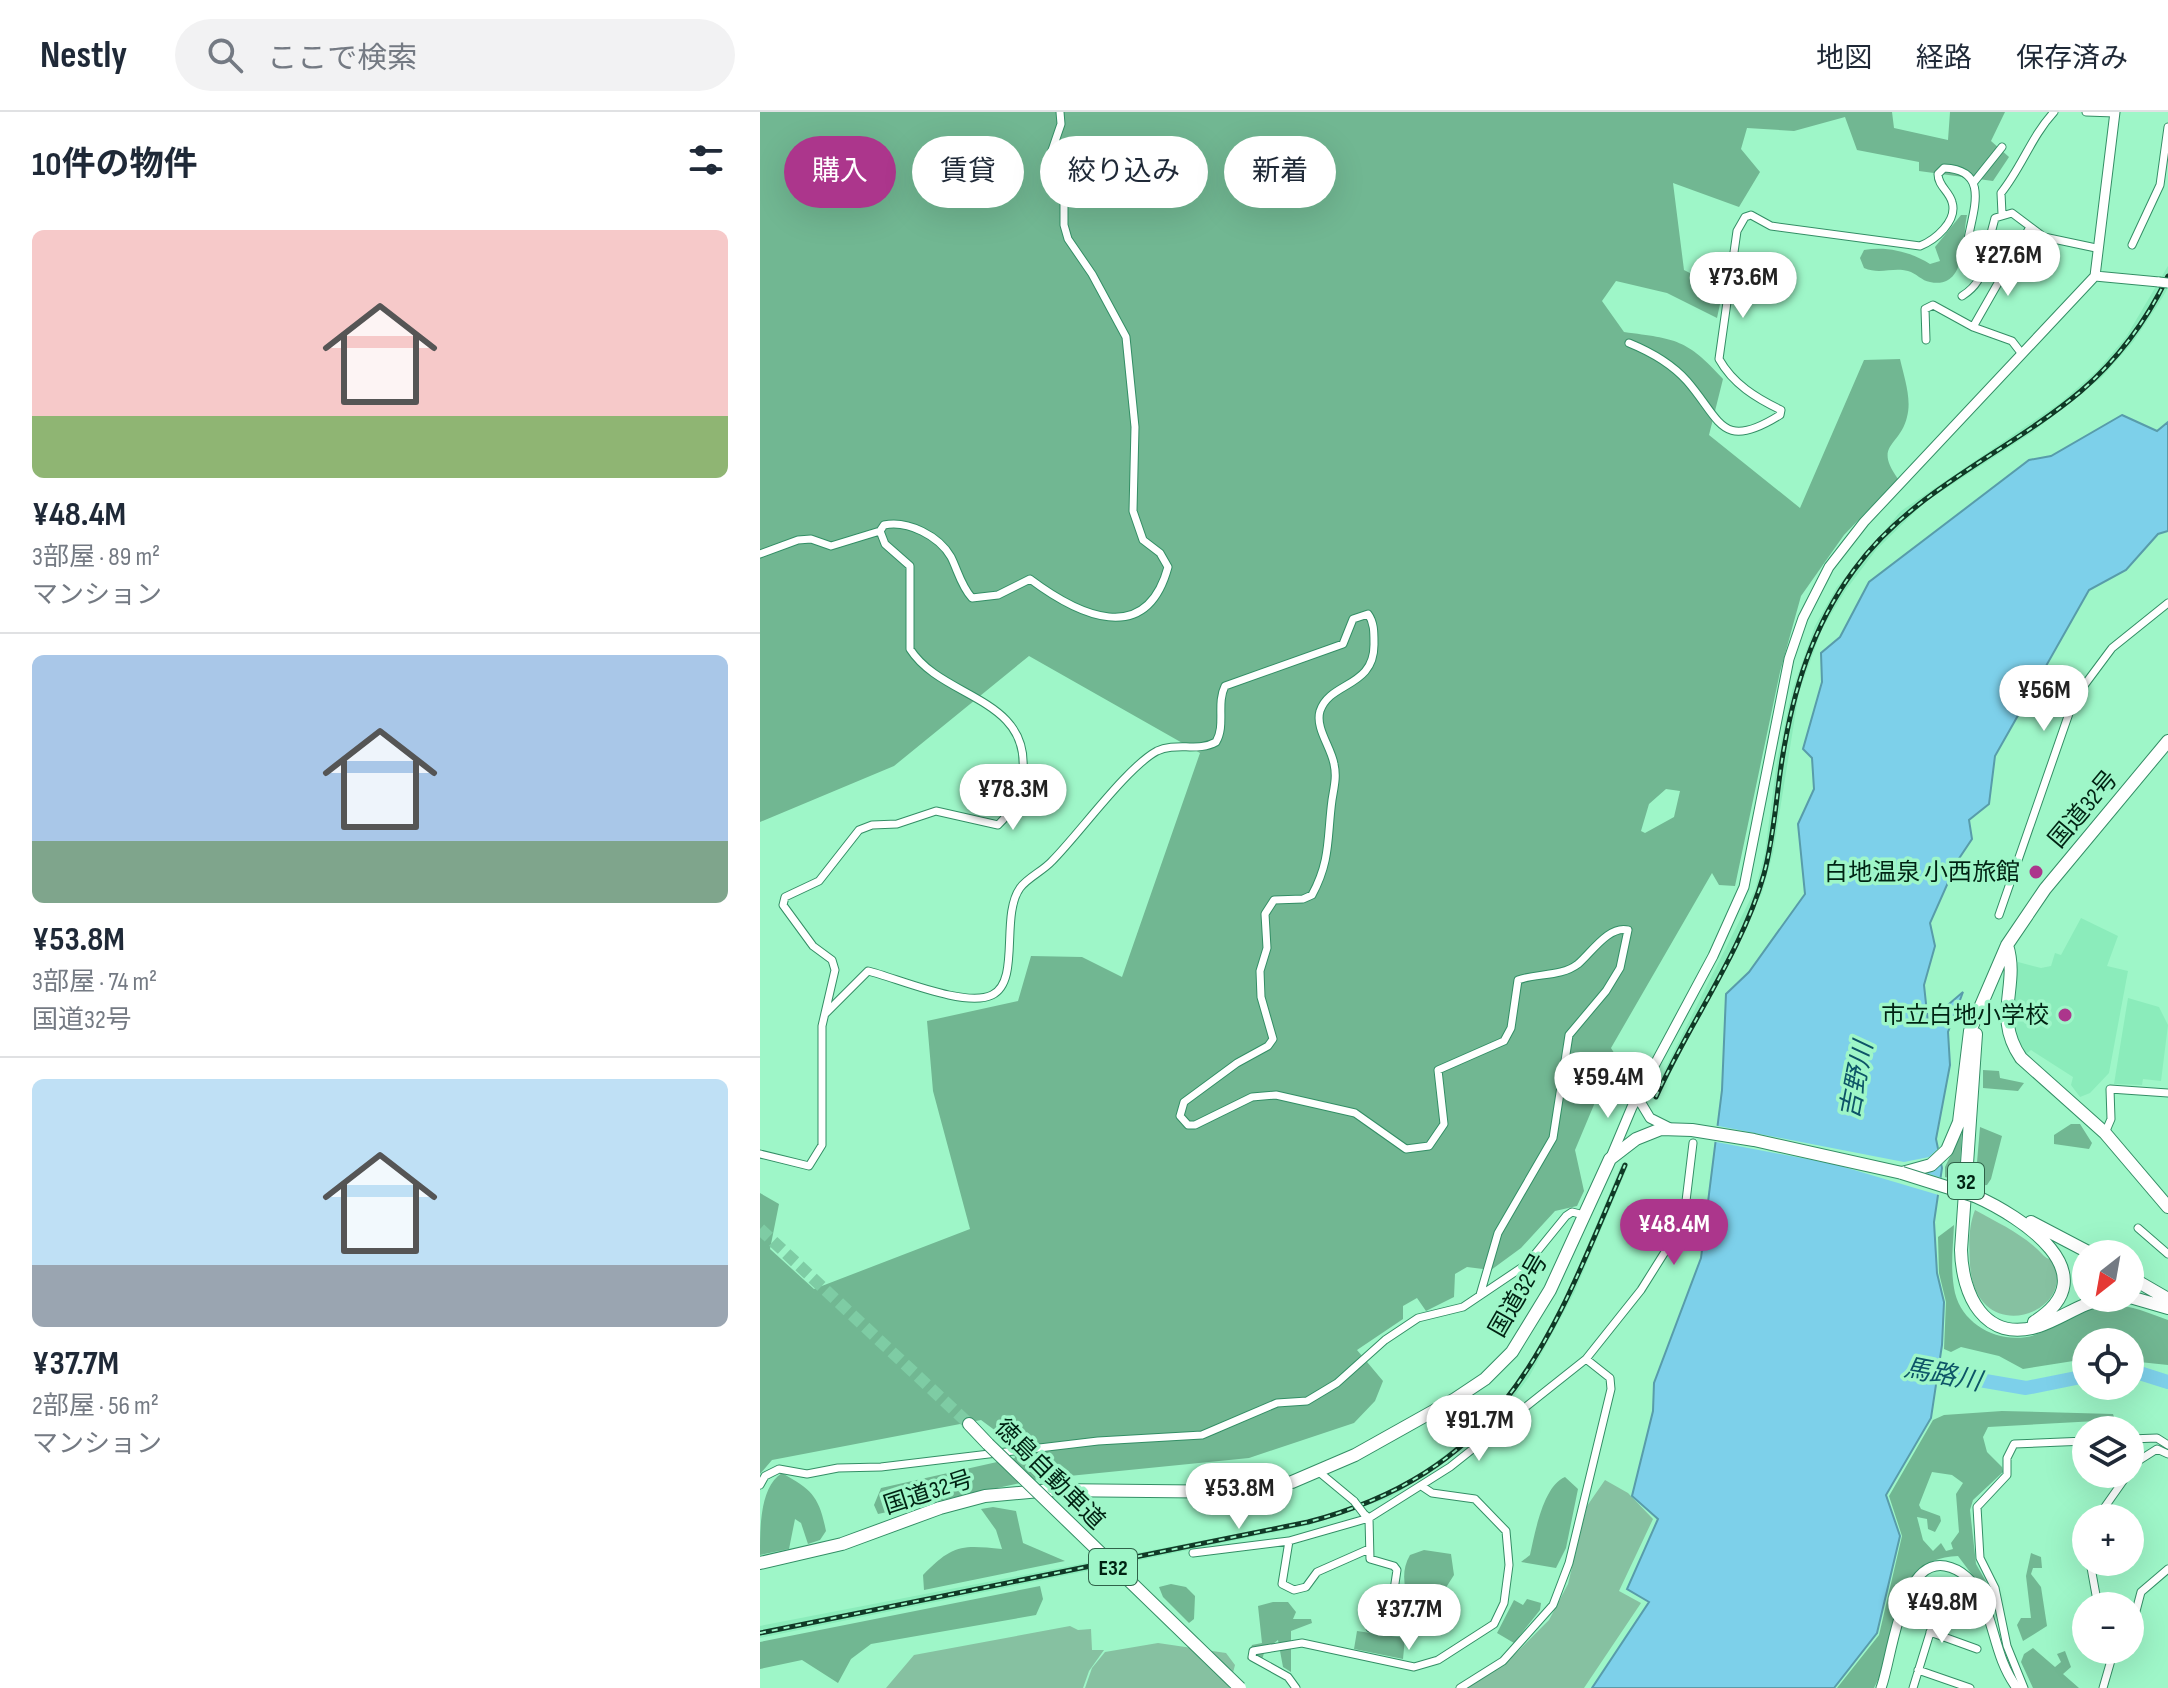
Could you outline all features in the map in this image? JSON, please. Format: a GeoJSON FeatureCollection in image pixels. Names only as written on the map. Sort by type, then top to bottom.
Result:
{"type":"FeatureCollection","features":[{"type":"Feature","properties":{"kind":"highway","name":"国道32号"},"geometry":{"type":"LineString","coordinates":[[1902,1173],[1937,1161],[1947,1150],[1959,1122],[1970,1031],[2007,945],[2045,889],[2168,741]]}},
{"type":"Feature","properties":{"kind":"highway"},"geometry":{"type":"LineString","coordinates":[[2007,945],[2010,969],[2005,1019],[2011,1044],[2021,1058],[2105,1133],[2168,1207]]}},
{"type":"Feature","properties":{"kind":"highway","name":"国道32号"},"geometry":{"type":"LineString","coordinates":[[1981,1003],[1961,1269],[1967,1294],[1979,1312],[1998,1324],[2019,1327]]}},
{"type":"Feature","properties":{"kind":"highway","name":"32"},"geometry":{"type":"LineString","coordinates":[[1610,1159],[1623,1147],[1668,1127],[1754,1140],[1902,1173],[1975,1196],[1995,1205],[2051,1246],[2061,1266],[2061,1289],[2051,1309],[2019,1327]]}},
{"type":"Feature","properties":{"kind":"highway","name":"国道32号"},"geometry":{"type":"LineString","coordinates":[[760,1563],[842,1544],[940,1508],[1005,1493],[1051,1490],[1246,1492],[1319,1472],[1485,1379],[1512,1352],[1536,1319],[1610,1159]]}},
{"type":"Feature","properties":{"kind":"highway"},"geometry":{"type":"LineString","coordinates":[[1995,1205],[2072,1244]]}},
{"type":"Feature","properties":{"kind":"highway"},"geometry":{"type":"LineString","coordinates":[[2144,1285],[2168,1299]]}},
{"type":"Feature","properties":{"kind":"highway"},"geometry":{"type":"LineString","coordinates":[[2144,1301],[2168,1308]]}},
{"type":"Feature","properties":{"kind":"highway"},"geometry":{"type":"LineString","coordinates":[[2019,1327],[2036,1327],[2072,1310]]}},
{"type":"Feature","properties":{"kind":"highway","name":"徳島自動車道"},"geometry":{"type":"LineString","coordinates":[[969,1424],[1240,1688]]}},
{"type":"Feature","properties":{"kind":"street"},"geometry":{"type":"LineString","coordinates":[[760,554],[798,540],[811,539],[831,546],[880,531],[884,525],[894,523],[929,536],[951,558],[965,590],[980,599],[998,595],[1030,579],[1074,608],[1094,616],[1128,616],[1144,610],[1164,580],[1168,567],[1165,559],[1143,540],[1136,528],[1133,511],[1135,427],[1128,390],[1130,365],[1126,337],[1092,274],[1068,239],[1064,225],[1064,201],[1049,159],[1061,124],[1060,112]]}},
{"type":"Feature","properties":{"kind":"street"},"geometry":{"type":"LineString","coordinates":[[2002,214],[2001,193],[2023,166],[2040,127],[2054,112]]}},
{"type":"Feature","properties":{"kind":"street"},"geometry":{"type":"LineString","coordinates":[[1610,1159],[1638,1098],[1733,915],[1744,887],[1789,659],[1803,618],[1829,567],[1864,522],[2095,276],[2115,112],[2086,112]]}},
{"type":"Feature","properties":{"kind":"street"},"geometry":{"type":"LineString","coordinates":[[2132,245],[2160,185],[2168,127]]}},
{"type":"Feature","properties":{"kind":"street"},"geometry":{"type":"LineString","coordinates":[[1974,182],[2002,147]]}},
{"type":"Feature","properties":{"kind":"street"},"geometry":{"type":"LineString","coordinates":[[1629,343],[1677,371],[1717,422],[1732,430],[1754,431],[1780,415],[1781,410],[1748,391],[1728,374],[1719,359],[1739,222],[1751,215],[1771,226],[1920,246],[1931,241],[1952,216],[1952,203],[1938,174],[1944,168],[1956,168],[1965,171],[1974,182],[1975,206],[1966,253],[1974,258],[1986,252],[1995,218],[2012,213],[2057,241],[2096,248]]}},
{"type":"Feature","properties":{"kind":"street"},"geometry":{"type":"LineString","coordinates":[[1973,327],[2030,227]]}},
{"type":"Feature","properties":{"kind":"street"},"geometry":{"type":"LineString","coordinates":[[1962,296],[1979,280],[1984,267],[1982,254]]}},
{"type":"Feature","properties":{"kind":"street"},"geometry":{"type":"LineString","coordinates":[[2095,276],[2164,283]]}},
{"type":"Feature","properties":{"kind":"street"},"geometry":{"type":"LineString","coordinates":[[1926,340],[1925,309],[1933,305],[1973,327],[2012,341],[2022,354]]}},
{"type":"Feature","properties":{"kind":"street"},"geometry":{"type":"LineString","coordinates":[[760,1154],[809,1166],[822,1145],[822,1026],[835,970],[832,960],[813,946],[791,919],[783,905],[785,897],[819,881],[859,830],[872,825],[897,824],[936,811],[998,825],[1015,803],[1023,779],[1024,763],[1007,718],[939,678],[910,649],[910,566],[885,544],[880,531]]}},
{"type":"Feature","properties":{"kind":"street"},"geometry":{"type":"LineString","coordinates":[[1999,915],[2074,699],[2112,648],[2168,603]]}},
{"type":"Feature","properties":{"kind":"street"},"geometry":{"type":"LineString","coordinates":[[826,1013],[868,971],[969,999],[990,996],[1003,987],[1007,974],[1008,926],[1020,887],[1041,873],[1148,757],[1170,746],[1209,746],[1216,742],[1221,722],[1218,699],[1225,686],[1343,644],[1353,619],[1368,614],[1374,632],[1374,659],[1356,682],[1328,699],[1320,710],[1320,727],[1334,763],[1336,782],[1327,860],[1312,895],[1303,899],[1274,900],[1265,914],[1267,948],[1260,971],[1261,997],[1273,1039],[1268,1046],[1237,1063],[1184,1102],[1180,1116],[1188,1125],[1195,1125],[1252,1097],[1276,1095],[1355,1113],[1406,1149],[1429,1146],[1444,1124],[1438,1070],[1504,1041],[1511,1028],[1518,980],[1566,971],[1617,930],[1628,930],[1620,968],[1606,991],[1569,1035],[1553,1138],[1498,1233],[1480,1295]]}},
{"type":"Feature","properties":{"kind":"street"},"geometry":{"type":"LineString","coordinates":[[2105,1133],[2111,1119],[2110,1089],[2168,1093]]}},
{"type":"Feature","properties":{"kind":"street"},"geometry":{"type":"LineString","coordinates":[[1638,1098],[1652,1120],[1668,1127]]}},
{"type":"Feature","properties":{"kind":"street"},"geometry":{"type":"LineString","coordinates":[[1193,1553],[1289,1541],[1366,1516],[1423,1487],[1586,1359],[1641,1290],[1668,1247],[1686,1201],[1693,1143]]}},
{"type":"Feature","properties":{"kind":"street"},"geometry":{"type":"LineString","coordinates":[[760,1485],[765,1476],[779,1469],[807,1474],[838,1468],[881,1467],[1098,1441],[1202,1435],[1277,1403],[1307,1401],[1337,1383],[1385,1340],[1418,1318],[1463,1307],[1527,1264],[1566,1216],[1572,1212],[1584,1215]]}},
{"type":"Feature","properties":{"kind":"street"},"geometry":{"type":"LineString","coordinates":[[2138,1228],[2168,1254]]}},
{"type":"Feature","properties":{"kind":"street"},"geometry":{"type":"LineString","coordinates":[[1460,1688],[1486,1674],[1522,1644],[1544,1619],[1561,1589],[1611,1389],[1610,1378],[1586,1359]]}},
{"type":"Feature","properties":{"kind":"street"},"geometry":{"type":"LineString","coordinates":[[2144,1438],[2157,1438],[2168,1443]]}},
{"type":"Feature","properties":{"kind":"street"},"geometry":{"type":"LineString","coordinates":[[2024,1688],[2007,1646],[1995,1588],[1980,1558],[1977,1507],[2007,1475],[2007,1458],[2014,1444],[2072,1442]]}},
{"type":"Feature","properties":{"kind":"street"},"geometry":{"type":"LineString","coordinates":[[2144,1457],[2157,1449],[2168,1454]]}},
{"type":"Feature","properties":{"kind":"street"},"geometry":{"type":"LineString","coordinates":[[1319,1472],[1354,1501],[1366,1516],[1370,1559],[1394,1566],[1397,1570],[1388,1630]]}},
{"type":"Feature","properties":{"kind":"street"},"geometry":{"type":"LineString","coordinates":[[1296,1688],[1288,1677],[1252,1657],[1253,1651],[1302,1643],[1405,1667],[1423,1666],[1487,1629],[1498,1618],[1504,1603],[1509,1565],[1506,1531],[1475,1499],[1432,1493],[1423,1487]]}},
{"type":"Feature","properties":{"kind":"street"},"geometry":{"type":"LineString","coordinates":[[1289,1541],[1282,1584],[1294,1590],[1306,1587],[1317,1572],[1369,1549]]}},
{"type":"Feature","properties":{"kind":"street"},"geometry":{"type":"LineString","coordinates":[[1882,1687],[1908,1591],[1928,1569],[1939,1565],[1954,1568],[1973,1584],[1981,1598],[2004,1667],[2017,1688]]}},
{"type":"Feature","properties":{"kind":"street"},"geometry":{"type":"LineString","coordinates":[[2141,1592],[2168,1569]]}},
{"type":"Feature","properties":{"kind":"street"},"geometry":{"type":"LineString","coordinates":[[1913,1688],[1938,1592],[1958,1600]]}},
{"type":"Feature","properties":{"kind":"street"},"geometry":{"type":"LineString","coordinates":[[1370,1628],[1374,1598],[1391,1599]]}},
{"type":"Feature","properties":{"kind":"street"},"geometry":{"type":"LineString","coordinates":[[1930,1632],[1977,1649]]}},
{"type":"Feature","properties":{"kind":"street"},"geometry":{"type":"LineString","coordinates":[[2103,1688],[2110,1664]]}},
{"type":"Feature","properties":{"kind":"street"},"geometry":{"type":"LineString","coordinates":[[1918,1670],[1972,1686]]}},
{"type":"Feature","properties":{"kind":"shaded area"},"geometry":{"type":"Polygon","coordinates":[[[760,112],[1892,112],[1894,128],[1948,140],[1950,112],[2005,112],[1991,141],[2009,157],[1993,181],[1919,171],[1919,162],[1857,150],[1845,117],[1794,131],[1747,128],[1741,149],[1760,172],[1739,207],[1673,183],[1684,270],[1723,290],[1717,318],[1667,293],[1616,281],[1602,301],[1624,332],[1680,343],[1711,366],[1723,379],[1709,435],[1800,508],[1864,360],[1900,359],[1909,403],[1904,427],[1888,452],[1891,468],[1898,479],[1844,535],[1801,596],[1780,672],[1735,886],[1719,885],[1712,873],[1611,1048],[1623,1067],[1615,1088],[1601,1088],[1575,1150],[1584,1191],[1577,1206],[1555,1211],[1521,1248],[1491,1270],[1467,1267],[1455,1274],[1454,1297],[1426,1311],[1417,1298],[1403,1306],[1403,1319],[1357,1350],[1383,1381],[1375,1401],[1354,1423],[1249,1458],[1039,1479],[878,1514],[874,1505],[881,1488],[1015,1458],[1012,1443],[981,1420],[772,1460],[760,1474],[760,1193],[779,1204],[770,1249],[814,1289],[970,1229],[933,1091],[927,1021],[1018,1001],[1031,956],[1082,957],[1122,977],[1200,753],[1029,656],[894,766],[760,822],[760,112]],[[1666,789],[1649,804],[1641,831],[1645,833],[1674,817],[1680,791],[1666,789]]]}},
{"type":"Feature","properties":{"kind":"shaded area"},"geometry":{"type":"Polygon","coordinates":[[[1961,215],[1967,215],[1963,248],[1957,270],[1951,278],[1930,282],[1908,271],[1864,268],[1860,258],[1864,250],[1873,249],[1898,251],[1930,264],[1940,261],[1935,247],[1961,215]]]}},
{"type":"Feature","properties":{"kind":"shaded area"},"geometry":{"type":"Polygon","coordinates":[[[2168,266],[2168,288],[2133,342],[2102,377],[2034,431],[1925,502],[1876,550],[1845,591],[1822,629],[1799,692],[1773,853],[1762,893],[1658,1098],[1652,1095],[1755,890],[1765,853],[1777,761],[1792,691],[1815,626],[1837,587],[1901,511],[2060,403],[2097,371],[2126,337],[2168,266]]]}},
{"type":"Feature","properties":{"kind":"shaded area"},"geometry":{"type":"Polygon","coordinates":[[[2081,918],[2118,936],[2107,966],[2128,971],[2109,1073],[2090,1093],[2080,1097],[2071,1085],[2073,1077],[2031,1050],[2024,1056],[2010,1029],[2009,1010],[2018,962],[2041,968],[2051,966],[2055,953],[2061,955],[2081,918]]]}},
{"type":"Feature","properties":{"kind":"shaded area"},"geometry":{"type":"Polygon","coordinates":[[[2128,998],[2159,1007],[2168,1025],[2161,1081],[2143,1079],[2142,1085],[2114,1084],[2128,998]]]}},
{"type":"Feature","properties":{"kind":"shaded area"},"geometry":{"type":"Polygon","coordinates":[[[1983,1070],[1999,1071],[2000,1078],[2024,1083],[2018,1091],[1983,1088],[1983,1070]]]}},
{"type":"Feature","properties":{"kind":"shaded area"},"geometry":{"type":"Polygon","coordinates":[[[2071,1124],[2080,1124],[2092,1143],[2089,1149],[2054,1144],[2054,1135],[2071,1124]]]}},
{"type":"Feature","properties":{"kind":"shaded area"},"geometry":{"type":"Polygon","coordinates":[[[1980,1127],[2002,1136],[1991,1179],[1987,1185],[1975,1186],[1980,1127]]]}},
{"type":"Feature","properties":{"kind":"shaded area"},"geometry":{"type":"Polygon","coordinates":[[[1962,1132],[1959,1181],[1945,1177],[1945,1167],[1962,1132]]]}},
{"type":"Feature","properties":{"kind":"shaded area"},"geometry":{"type":"Polygon","coordinates":[[[1622,1163],[1628,1166],[1574,1293],[1529,1377],[1502,1412],[1471,1443],[1391,1497],[1310,1525],[760,1638],[760,1626],[1308,1520],[1365,1502],[1416,1477],[1467,1438],[1498,1408],[1524,1375],[1569,1290],[1622,1163]]]}},
{"type":"Feature","properties":{"kind":"shaded area"},"geometry":{"type":"Polygon","coordinates":[[[1975,1210],[2020,1236],[2052,1261],[2057,1281],[2051,1296],[2039,1308],[2023,1315],[2005,1315],[1989,1308],[1976,1291],[1969,1251],[1975,1210]]]}},
{"type":"Feature","properties":{"kind":"shaded area"},"geometry":{"type":"Polygon","coordinates":[[[1954,1225],[1952,1268],[1955,1293],[1967,1316],[1988,1332],[2014,1338],[2027,1337],[2082,1312],[2144,1311],[2168,1320],[2168,1365],[2144,1362],[2144,1328],[2072,1328],[2072,1361],[2023,1369],[1999,1356],[1961,1347],[1951,1352],[1944,1349],[1946,1302],[1939,1273],[1938,1237],[1954,1225]]]}},
{"type":"Feature","properties":{"kind":"shaded area"},"geometry":{"type":"Polygon","coordinates":[[[2002,1411],[2114,1416],[2072,1416],[2072,1422],[1988,1427],[1983,1437],[1987,1452],[2003,1472],[1973,1500],[1970,1510],[1976,1564],[1996,1599],[1995,1606],[1990,1606],[1985,1592],[1958,1556],[1934,1561],[1917,1572],[1905,1587],[1883,1669],[1874,1688],[1837,1688],[1879,1635],[1902,1536],[1889,1496],[1933,1420],[1944,1415],[2002,1411]],[[1932,1472],[1919,1505],[1921,1509],[1940,1516],[1941,1521],[1935,1532],[1928,1529],[1927,1519],[1917,1517],[1923,1540],[1933,1551],[1941,1543],[1946,1551],[1953,1549],[1951,1543],[1959,1532],[1956,1494],[1963,1483],[1952,1475],[1932,1472]]]}},
{"type":"Feature","properties":{"kind":"shaded area"},"geometry":{"type":"Polygon","coordinates":[[[782,1473],[813,1495],[826,1531],[820,1540],[808,1544],[801,1523],[795,1519],[789,1549],[760,1555],[765,1497],[782,1473]]]}},
{"type":"Feature","properties":{"kind":"shaded area"},"geometry":{"type":"Polygon","coordinates":[[[1565,1477],[1578,1489],[1566,1548],[1556,1568],[1521,1562],[1530,1555],[1537,1523],[1551,1490],[1565,1477]]]}},
{"type":"Feature","properties":{"kind":"shaded area"},"geometry":{"type":"Polygon","coordinates":[[[1605,1480],[1628,1493],[1653,1519],[1619,1591],[1641,1603],[1584,1688],[1466,1688],[1512,1657],[1549,1620],[1568,1584],[1587,1506],[1605,1480]]]}},
{"type":"Feature","properties":{"kind":"shaded area"},"geometry":{"type":"Polygon","coordinates":[[[993,1507],[1016,1511],[1023,1543],[1065,1561],[924,1590],[923,1575],[951,1552],[967,1547],[1002,1549],[996,1530],[981,1509],[993,1507]]]}},
{"type":"Feature","properties":{"kind":"shaded area"},"geometry":{"type":"Polygon","coordinates":[[[1424,1550],[1451,1554],[1454,1575],[1433,1608],[1409,1606],[1405,1586],[1404,1574],[1410,1555],[1424,1550]]]}},
{"type":"Feature","properties":{"kind":"shaded area"},"geometry":{"type":"Polygon","coordinates":[[[2031,1553],[2041,1557],[2042,1568],[2033,1568],[2031,1574],[2041,1587],[2047,1626],[2023,1641],[2017,1625],[2021,1618],[2031,1618],[2026,1576],[2031,1553]]]}},
{"type":"Feature","properties":{"kind":"shaded area"},"geometry":{"type":"Polygon","coordinates":[[[1171,1584],[1186,1587],[1195,1596],[1194,1619],[1189,1623],[1163,1597],[1159,1587],[1171,1584]]]}},
{"type":"Feature","properties":{"kind":"shaded area"},"geometry":{"type":"Polygon","coordinates":[[[1040,1586],[1043,1599],[1036,1615],[871,1644],[851,1659],[838,1683],[802,1660],[760,1669],[760,1642],[1040,1586]]]}},
{"type":"Feature","properties":{"kind":"shaded area"},"geometry":{"type":"Polygon","coordinates":[[[1527,1599],[1541,1603],[1540,1610],[1514,1643],[1497,1633],[1514,1600],[1523,1605],[1527,1599]]]}},
{"type":"Feature","properties":{"kind":"shaded area"},"geometry":{"type":"Polygon","coordinates":[[[1288,1602],[1296,1612],[1293,1619],[1311,1619],[1312,1623],[1291,1631],[1291,1672],[1283,1667],[1278,1640],[1265,1650],[1260,1666],[1247,1659],[1252,1645],[1262,1643],[1258,1606],[1288,1602]]]}},
{"type":"Feature","properties":{"kind":"shaded area"},"geometry":{"type":"Polygon","coordinates":[[[1070,1626],[1078,1630],[1091,1629],[1092,1650],[1104,1650],[1089,1671],[1083,1688],[886,1688],[914,1655],[1070,1626]]]}},
{"type":"Feature","properties":{"kind":"shaded area"},"geometry":{"type":"Polygon","coordinates":[[[1357,1631],[1405,1638],[1403,1659],[1354,1649],[1357,1631]]]}},
{"type":"Feature","properties":{"kind":"shaded area"},"geometry":{"type":"Polygon","coordinates":[[[1158,1643],[1226,1653],[1235,1665],[1229,1688],[1085,1688],[1092,1668],[1105,1652],[1158,1643]]]}},
{"type":"Feature","properties":{"kind":"shaded area"},"geometry":{"type":"Polygon","coordinates":[[[2033,1648],[2055,1667],[2061,1662],[2057,1654],[2065,1651],[2071,1667],[2063,1674],[2079,1688],[2033,1688],[2021,1662],[2024,1654],[2033,1648]]]}},
{"type":"Feature","properties":{"kind":"water","name":"吉野川"},"geometry":{"type":"Polygon","coordinates":[[[2122,415],[2157,431],[2168,422],[2168,531],[2158,534],[2126,570],[2089,590],[1995,756],[1989,804],[1969,820],[1972,839],[1958,860],[1930,923],[1935,946],[1924,985],[1928,1022],[1963,992],[1948,1032],[1950,1065],[1936,1139],[1942,1168],[1934,1222],[1937,1273],[1944,1302],[1942,1345],[1931,1418],[1886,1495],[1900,1536],[1877,1633],[1834,1688],[1592,1688],[1649,1602],[1627,1589],[1658,1519],[1632,1496],[1653,1411],[1654,1383],[1701,1258],[1722,1090],[1726,994],[1749,972],[1805,894],[1798,824],[1814,789],[1812,758],[1803,749],[1822,682],[1821,653],[1840,637],[1869,582],[2029,460],[2051,456],[2122,415]]]}},
{"type":"Feature","properties":{"kind":"pier"},"geometry":{"type":"Polygon","coordinates":[[[1713,1125],[1904,1162],[1929,1157],[1942,1145],[1945,1161],[1926,1173],[1945,1179],[1942,1196],[1834,1164],[1711,1141],[1713,1125]]]}},
{"type":"Feature","properties":{"kind":"waterway","name":"馬路川"},"geometry":{"type":"LineString","coordinates":[[1921,1370],[2026,1388],[2072,1379]]}},
{"type":"Feature","properties":{"kind":"waterway","name":"馬路川"},"geometry":{"type":"LineString","coordinates":[[2144,1374],[2168,1382]]}},
{"type":"Feature","properties":{"kind":"tunnel"},"geometry":{"type":"LineString","coordinates":[[760,1229],[969,1424]]}},
{"type":"Feature","properties":{"kind":"railway"},"geometry":{"type":"LineString","coordinates":[[1656,1097],[1729,959],[1754,903],[1773,832],[1787,734],[1799,685],[1806,660],[1839,592],[1878,542],[1904,517],[1932,494],[2052,413],[2094,379],[2130,338],[2168,276]]}},
{"type":"Feature","properties":{"kind":"railway"},"geometry":{"type":"LineString","coordinates":[[760,1633],[1308,1522],[1376,1499],[1432,1468],[1477,1431],[1514,1388],[1545,1340],[1573,1286],[1625,1165]]}},
{"type":"Feature","properties":{"kind":"place","name":"白地温泉 小西旅館"},"geometry":{"type":"Point","coordinates":[2036,872]}},
{"type":"Feature","properties":{"kind":"place","name":"市立白地小学校"},"geometry":{"type":"Point","coordinates":[2065,1015]}}]}
